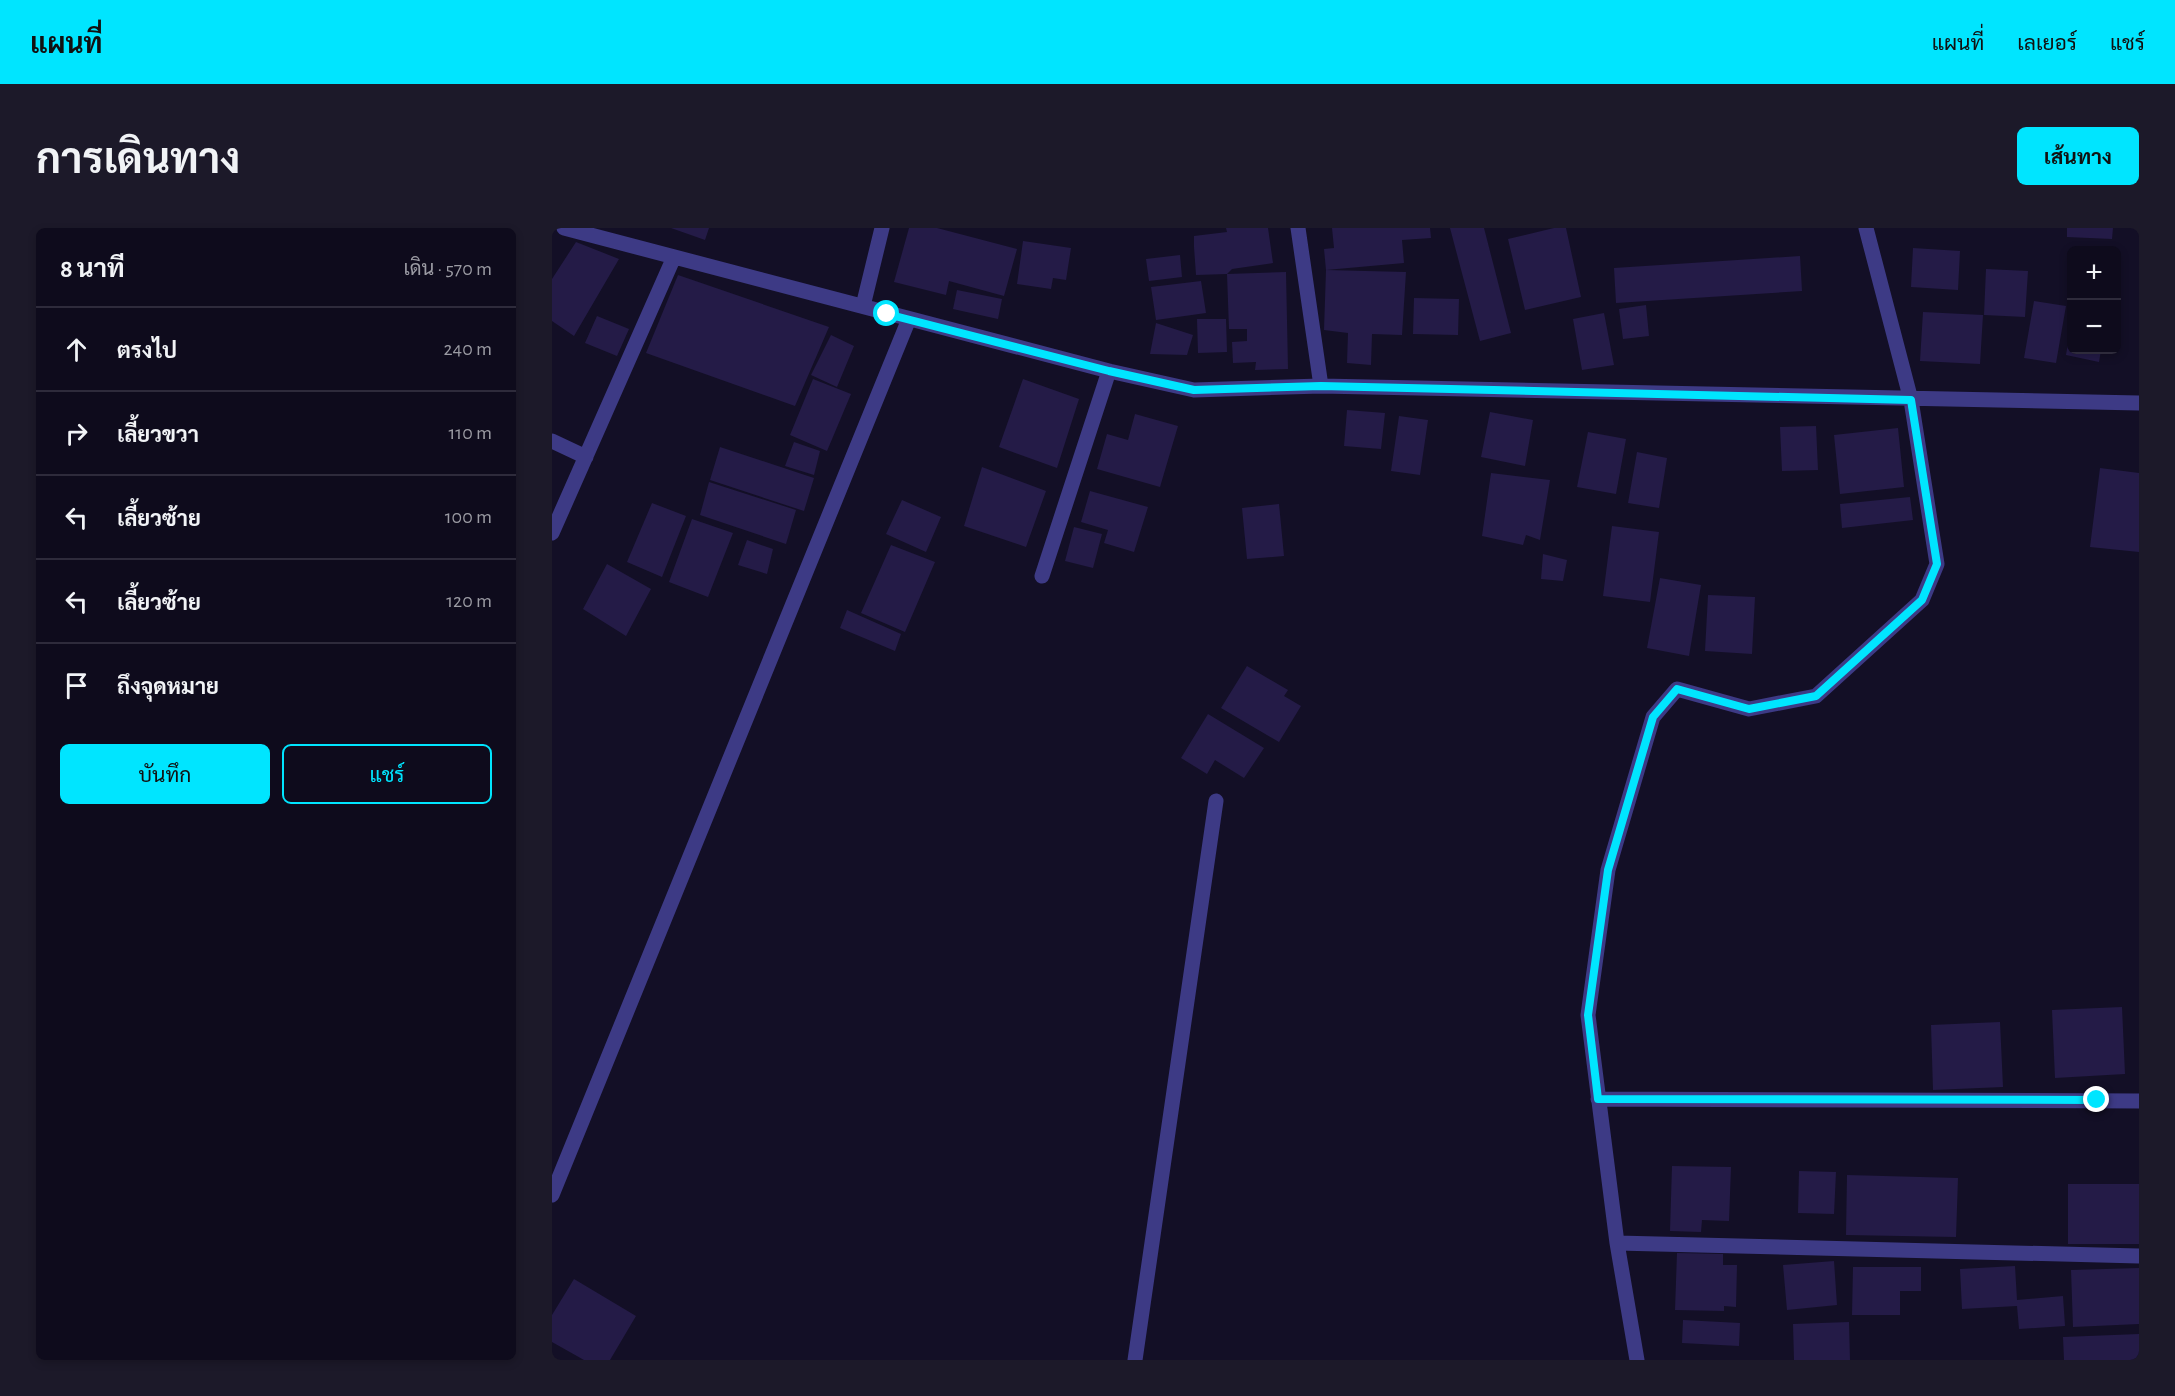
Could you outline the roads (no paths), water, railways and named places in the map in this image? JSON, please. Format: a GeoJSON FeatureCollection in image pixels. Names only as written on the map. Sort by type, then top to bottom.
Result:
{"type":"FeatureCollection","features":[{"type":"Feature","properties":{"kind":"street"},"geometry":{"type":"LineString","coordinates":[[564,228],[1109,371],[1194,390],[1321,386],[2139,403]]}},
{"type":"Feature","properties":{"kind":"street"},"geometry":{"type":"LineString","coordinates":[[863,306],[882,228]]}},
{"type":"Feature","properties":{"kind":"street"},"geometry":{"type":"LineString","coordinates":[[1298,228],[1321,386]]}},
{"type":"Feature","properties":{"kind":"street"},"geometry":{"type":"LineString","coordinates":[[1636,1360],[1617,1243],[1588,1015],[1608,870],[1653,717],[1677,689],[1749,709],[1816,696],[1922,600],[1937,564],[1911,400],[1866,228]]}},
{"type":"Feature","properties":{"kind":"street"},"geometry":{"type":"LineString","coordinates":[[552,533],[674,257]]}},
{"type":"Feature","properties":{"kind":"street"},"geometry":{"type":"LineString","coordinates":[[552,1195],[909,319]]}},
{"type":"Feature","properties":{"kind":"street"},"geometry":{"type":"LineString","coordinates":[[1042,576],[1109,371]]}},
{"type":"Feature","properties":{"kind":"street"},"geometry":{"type":"LineString","coordinates":[[552,441],[586,457]]}},
{"type":"Feature","properties":{"kind":"street"},"geometry":{"type":"LineString","coordinates":[[1135,1360],[1216,801]]}},
{"type":"Feature","properties":{"kind":"street"},"geometry":{"type":"LineString","coordinates":[[1598,1099],[2139,1101]]}},
{"type":"Feature","properties":{"kind":"street"},"geometry":{"type":"LineString","coordinates":[[1617,1243],[2139,1256]]}}]}
